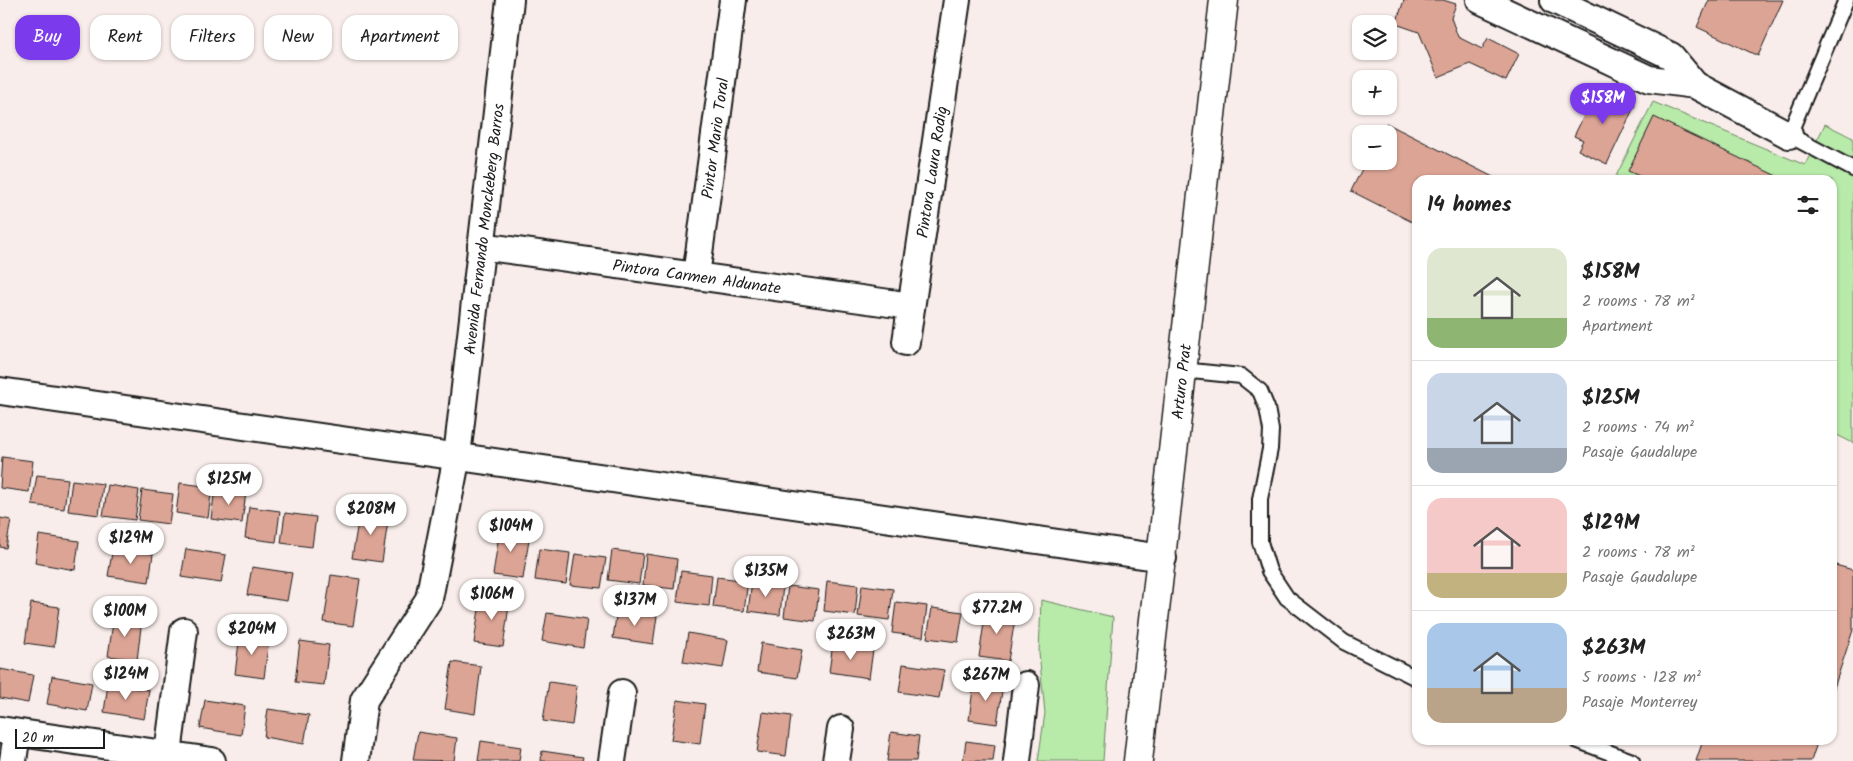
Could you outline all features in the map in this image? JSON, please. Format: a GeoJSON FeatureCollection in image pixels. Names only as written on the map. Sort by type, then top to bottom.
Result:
{"type":"FeatureCollection","features":[{"type":"Feature","properties":{"kind":"street","name":"Avenida Fernando Monckeberg Barros"},"geometry":{"type":"LineString","coordinates":[[356,761],[364,700],[429,599],[457,456],[510,0]]}},
{"type":"Feature","properties":{"kind":"street","name":"Pintor Mario Toral"},"geometry":{"type":"LineString","coordinates":[[696,276],[733,0]]}},
{"type":"Feature","properties":{"kind":"street","name":"Pintora Laura Rodig"},"geometry":{"type":"LineString","coordinates":[[906,342],[957,0]]}},
{"type":"Feature","properties":{"kind":"street","name":"Arturo Prat"},"geometry":{"type":"LineString","coordinates":[[1138,761],[1224,0]]}},
{"type":"Feature","properties":{"kind":"street"},"geometry":{"type":"LineString","coordinates":[[1480,0],[1649,79],[1694,85],[1789,135]]}},
{"type":"Feature","properties":{"kind":"street"},"geometry":{"type":"LineString","coordinates":[[1554,0],[1671,56],[1694,85]]}},
{"type":"Feature","properties":{"kind":"street","name":"Pintora Carmen Aldunate"},"geometry":{"type":"LineString","coordinates":[[481,246],[910,306]]}},
{"type":"Feature","properties":{"kind":"street"},"geometry":{"type":"LineString","coordinates":[[0,390],[1162,558]]}},
{"type":"Feature","properties":{"kind":"street"},"geometry":{"type":"LineString","coordinates":[[167,758],[184,631]]}},
{"type":"Feature","properties":{"kind":"street"},"geometry":{"type":"LineString","coordinates":[[1017,761],[1026,684]]}},
{"type":"Feature","properties":{"kind":"street"},"geometry":{"type":"LineString","coordinates":[[612,761],[622,693]]}},
{"type":"Feature","properties":{"kind":"street"},"geometry":{"type":"LineString","coordinates":[[836,761],[841,729]]}},
{"type":"Feature","properties":{"kind":"street"},"geometry":{"type":"LineString","coordinates":[[13,761],[8,732],[167,758],[212,761]]}},
{"type":"Feature","properties":{"kind":"lane"},"geometry":{"type":"LineString","coordinates":[[1846,0],[1789,135],[1853,169]]}},
{"type":"Feature","properties":{"kind":"lane"},"geometry":{"type":"LineString","coordinates":[[1182,370],[1241,376],[1260,392],[1267,408],[1271,430],[1270,449],[1260,499],[1260,542],[1269,571],[1287,598],[1344,642],[1412,677]]}},
{"type":"Feature","properties":{"kind":"lane"},"geometry":{"type":"LineString","coordinates":[[1589,745],[1632,761]]}},
{"type":"Feature","properties":{"kind":"green space"},"geometry":{"type":"Polygon","coordinates":[[[1653,102],[1805,165],[1825,124],[1853,138],[1853,443],[1837,435],[1837,175],[1616,175],[1653,102]]]}},
{"type":"Feature","properties":{"kind":"green space"},"geometry":{"type":"Polygon","coordinates":[[[1041,600],[1113,617],[1103,761],[1038,761],[1045,713],[1039,653],[1041,600]]]}},
{"type":"Feature","properties":{"kind":"building"},"geometry":{"type":"Polygon","coordinates":[[[1404,0],[1443,0],[1456,4],[1451,18],[1458,37],[1482,49],[1488,38],[1519,54],[1506,81],[1470,64],[1438,77],[1419,32],[1397,24],[1404,0]]]}},
{"type":"Feature","properties":{"kind":"building"},"geometry":{"type":"Polygon","coordinates":[[[1709,0],[1783,0],[1758,56],[1697,27],[1709,0]]]}},
{"type":"Feature","properties":{"kind":"building"},"geometry":{"type":"Polygon","coordinates":[[[1598,87],[1635,105],[1607,164],[1578,150],[1583,140],[1574,136],[1598,87]]]}},
{"type":"Feature","properties":{"kind":"building"},"geometry":{"type":"Polygon","coordinates":[[[1654,117],[1775,175],[1637,175],[1628,171],[1654,117]]]}},
{"type":"Feature","properties":{"kind":"building"},"geometry":{"type":"Polygon","coordinates":[[[1397,129],[1489,175],[1412,175],[1412,222],[1351,191],[1362,170],[1397,170],[1397,129]]]}},
{"type":"Feature","properties":{"kind":"building"},"geometry":{"type":"Polygon","coordinates":[[[2,457],[33,461],[29,492],[0,488],[2,457]]]}},
{"type":"Feature","properties":{"kind":"building"},"geometry":{"type":"Polygon","coordinates":[[[37,475],[68,479],[64,509],[32,505],[37,475]]]}},
{"type":"Feature","properties":{"kind":"building"},"geometry":{"type":"Polygon","coordinates":[[[72,480],[103,484],[99,515],[68,511],[72,480]]]}},
{"type":"Feature","properties":{"kind":"building"},"geometry":{"type":"Polygon","coordinates":[[[180,483],[212,487],[208,518],[176,513],[180,483]]]}},
{"type":"Feature","properties":{"kind":"building"},"geometry":{"type":"Polygon","coordinates":[[[108,485],[139,490],[135,520],[103,516],[108,485]]]}},
{"type":"Feature","properties":{"kind":"building"},"geometry":{"type":"Polygon","coordinates":[[[215,488],[246,492],[242,523],[211,519],[215,488]]]}},
{"type":"Feature","properties":{"kind":"building"},"geometry":{"type":"Polygon","coordinates":[[[142,490],[173,494],[169,524],[138,520],[142,490]]]}},
{"type":"Feature","properties":{"kind":"building"},"geometry":{"type":"Polygon","coordinates":[[[249,507],[280,511],[276,542],[245,538],[249,507]]]}},
{"type":"Feature","properties":{"kind":"building"},"geometry":{"type":"Polygon","coordinates":[[[360,510],[389,514],[382,562],[352,558],[360,510]]]}},
{"type":"Feature","properties":{"kind":"building"},"geometry":{"type":"Polygon","coordinates":[[[285,513],[316,517],[312,547],[281,543],[285,513]]]}},
{"type":"Feature","properties":{"kind":"building"},"geometry":{"type":"Polygon","coordinates":[[[0,518],[11,520],[6,548],[0,547],[0,518]]]}},
{"type":"Feature","properties":{"kind":"building"},"geometry":{"type":"Polygon","coordinates":[[[500,527],[530,532],[523,579],[493,575],[500,527]]]}},
{"type":"Feature","properties":{"kind":"building"},"geometry":{"type":"Polygon","coordinates":[[[39,535],[79,541],[75,570],[35,563],[39,535]]]}},
{"type":"Feature","properties":{"kind":"building"},"geometry":{"type":"Polygon","coordinates":[[[113,547],[153,554],[149,582],[108,576],[113,547]]]}},
{"type":"Feature","properties":{"kind":"building"},"geometry":{"type":"Polygon","coordinates":[[[186,549],[226,555],[221,583],[181,577],[186,549]]]}},
{"type":"Feature","properties":{"kind":"building"},"geometry":{"type":"Polygon","coordinates":[[[539,549],[570,553],[566,584],[535,580],[539,549]]]}},
{"type":"Feature","properties":{"kind":"building"},"geometry":{"type":"Polygon","coordinates":[[[612,550],[643,554],[639,584],[608,580],[612,550]]]}},
{"type":"Feature","properties":{"kind":"building"},"geometry":{"type":"Polygon","coordinates":[[[575,554],[606,558],[601,588],[570,585],[575,554]]]}},
{"type":"Feature","properties":{"kind":"building"},"geometry":{"type":"Polygon","coordinates":[[[646,554],[677,559],[674,589],[643,585],[646,554]]]}},
{"type":"Feature","properties":{"kind":"building"},"geometry":{"type":"Polygon","coordinates":[[[1837,565],[1853,570],[1853,630],[1837,679],[1837,565]]]}},
{"type":"Feature","properties":{"kind":"building"},"geometry":{"type":"Polygon","coordinates":[[[252,567],[292,573],[287,601],[247,595],[252,567]]]}},
{"type":"Feature","properties":{"kind":"building"},"geometry":{"type":"Polygon","coordinates":[[[681,571],[712,575],[709,606],[677,602],[681,571]]]}},
{"type":"Feature","properties":{"kind":"building"},"geometry":{"type":"Polygon","coordinates":[[[331,575],[360,579],[353,626],[324,622],[331,575]]]}},
{"type":"Feature","properties":{"kind":"building"},"geometry":{"type":"Polygon","coordinates":[[[717,577],[748,581],[744,611],[713,607],[717,577]]]}},
{"type":"Feature","properties":{"kind":"building"},"geometry":{"type":"Polygon","coordinates":[[[752,581],[783,585],[780,615],[748,611],[752,581]]]}},
{"type":"Feature","properties":{"kind":"building"},"geometry":{"type":"Polygon","coordinates":[[[827,581],[858,585],[855,615],[824,611],[827,581]]]}},
{"type":"Feature","properties":{"kind":"building"},"geometry":{"type":"Polygon","coordinates":[[[862,585],[893,589],[889,620],[858,616],[862,585]]]}},
{"type":"Feature","properties":{"kind":"building"},"geometry":{"type":"Polygon","coordinates":[[[788,586],[819,590],[815,621],[784,617],[788,586]]]}},
{"type":"Feature","properties":{"kind":"building"},"geometry":{"type":"Polygon","coordinates":[[[481,595],[510,599],[503,647],[474,643],[481,595]]]}},
{"type":"Feature","properties":{"kind":"building"},"geometry":{"type":"Polygon","coordinates":[[[896,602],[927,606],[923,637],[892,633],[896,602]]]}},
{"type":"Feature","properties":{"kind":"building"},"geometry":{"type":"Polygon","coordinates":[[[31,603],[59,607],[54,647],[25,643],[31,603]]]}},
{"type":"Feature","properties":{"kind":"building"},"geometry":{"type":"Polygon","coordinates":[[[932,608],[963,612],[958,642],[927,638],[932,608]]]}},
{"type":"Feature","properties":{"kind":"building"},"geometry":{"type":"Polygon","coordinates":[[[617,609],[657,616],[653,644],[613,638],[617,609]]]}},
{"type":"Feature","properties":{"kind":"building"},"geometry":{"type":"Polygon","coordinates":[[[986,609],[1016,613],[1008,661],[979,657],[986,609]]]}},
{"type":"Feature","properties":{"kind":"building"},"geometry":{"type":"Polygon","coordinates":[[[547,613],[587,619],[583,648],[542,641],[547,613]]]}},
{"type":"Feature","properties":{"kind":"building"},"geometry":{"type":"Polygon","coordinates":[[[114,616],[142,619],[137,660],[108,656],[114,616]]]}},
{"type":"Feature","properties":{"kind":"building"},"geometry":{"type":"Polygon","coordinates":[[[688,633],[728,640],[723,668],[683,662],[688,633]]]}},
{"type":"Feature","properties":{"kind":"building"},"geometry":{"type":"Polygon","coordinates":[[[240,634],[269,638],[264,678],[235,674],[240,634]]]}},
{"type":"Feature","properties":{"kind":"building"},"geometry":{"type":"Polygon","coordinates":[[[300,641],[329,645],[324,685],[295,682],[300,641]]]}},
{"type":"Feature","properties":{"kind":"building"},"geometry":{"type":"Polygon","coordinates":[[[761,643],[802,650],[797,678],[757,672],[761,643]]]}},
{"type":"Feature","properties":{"kind":"building"},"geometry":{"type":"Polygon","coordinates":[[[833,643],[873,650],[869,678],[829,672],[833,643]]]}},
{"type":"Feature","properties":{"kind":"building"},"geometry":{"type":"Polygon","coordinates":[[[452,662],[481,666],[475,714],[445,709],[452,662]]]}},
{"type":"Feature","properties":{"kind":"building"},"geometry":{"type":"Polygon","coordinates":[[[903,664],[944,670],[939,698],[899,692],[903,664]]]}},
{"type":"Feature","properties":{"kind":"building"},"geometry":{"type":"Polygon","coordinates":[[[0,669],[33,675],[28,703],[0,698],[0,669]]]}},
{"type":"Feature","properties":{"kind":"building"},"geometry":{"type":"Polygon","coordinates":[[[52,676],[92,683],[87,711],[47,704],[52,676]]]}},
{"type":"Feature","properties":{"kind":"building"},"geometry":{"type":"Polygon","coordinates":[[[974,681],[1003,685],[997,724],[969,720],[974,681]]]}},
{"type":"Feature","properties":{"kind":"building"},"geometry":{"type":"Polygon","coordinates":[[[549,682],[577,686],[572,725],[543,721],[549,682]]]}},
{"type":"Feature","properties":{"kind":"building"},"geometry":{"type":"Polygon","coordinates":[[[108,684],[149,690],[144,719],[104,712],[108,684]]]}},
{"type":"Feature","properties":{"kind":"building"},"geometry":{"type":"Polygon","coordinates":[[[205,700],[245,706],[241,735],[200,728],[205,700]]]}},
{"type":"Feature","properties":{"kind":"building"},"geometry":{"type":"Polygon","coordinates":[[[677,700],[705,704],[700,744],[671,740],[677,700]]]}},
{"type":"Feature","properties":{"kind":"building"},"geometry":{"type":"Polygon","coordinates":[[[268,709],[309,715],[304,744],[264,737],[268,709]]]}},
{"type":"Feature","properties":{"kind":"building"},"geometry":{"type":"Polygon","coordinates":[[[763,712],[791,716],[786,756],[757,752],[763,712]]]}},
{"type":"Feature","properties":{"kind":"building"},"geometry":{"type":"Polygon","coordinates":[[[418,732],[457,738],[454,761],[413,760],[418,732]]]}},
{"type":"Feature","properties":{"kind":"building"},"geometry":{"type":"Polygon","coordinates":[[[891,732],[919,736],[916,761],[887,761],[891,732]]]}},
{"type":"Feature","properties":{"kind":"building"},"geometry":{"type":"Polygon","coordinates":[[[481,741],[521,747],[519,761],[478,761],[481,741]]]}},
{"type":"Feature","properties":{"kind":"building"},"geometry":{"type":"Polygon","coordinates":[[[966,741],[995,745],[993,761],[963,761],[966,741]]]}},
{"type":"Feature","properties":{"kind":"building"},"geometry":{"type":"Polygon","coordinates":[[[1701,745],[1816,745],[1811,761],[1696,761],[1701,745]]]}},
{"type":"Feature","properties":{"kind":"building"},"geometry":{"type":"Polygon","coordinates":[[[542,751],[583,757],[582,761],[541,761],[542,751]]]}}]}
